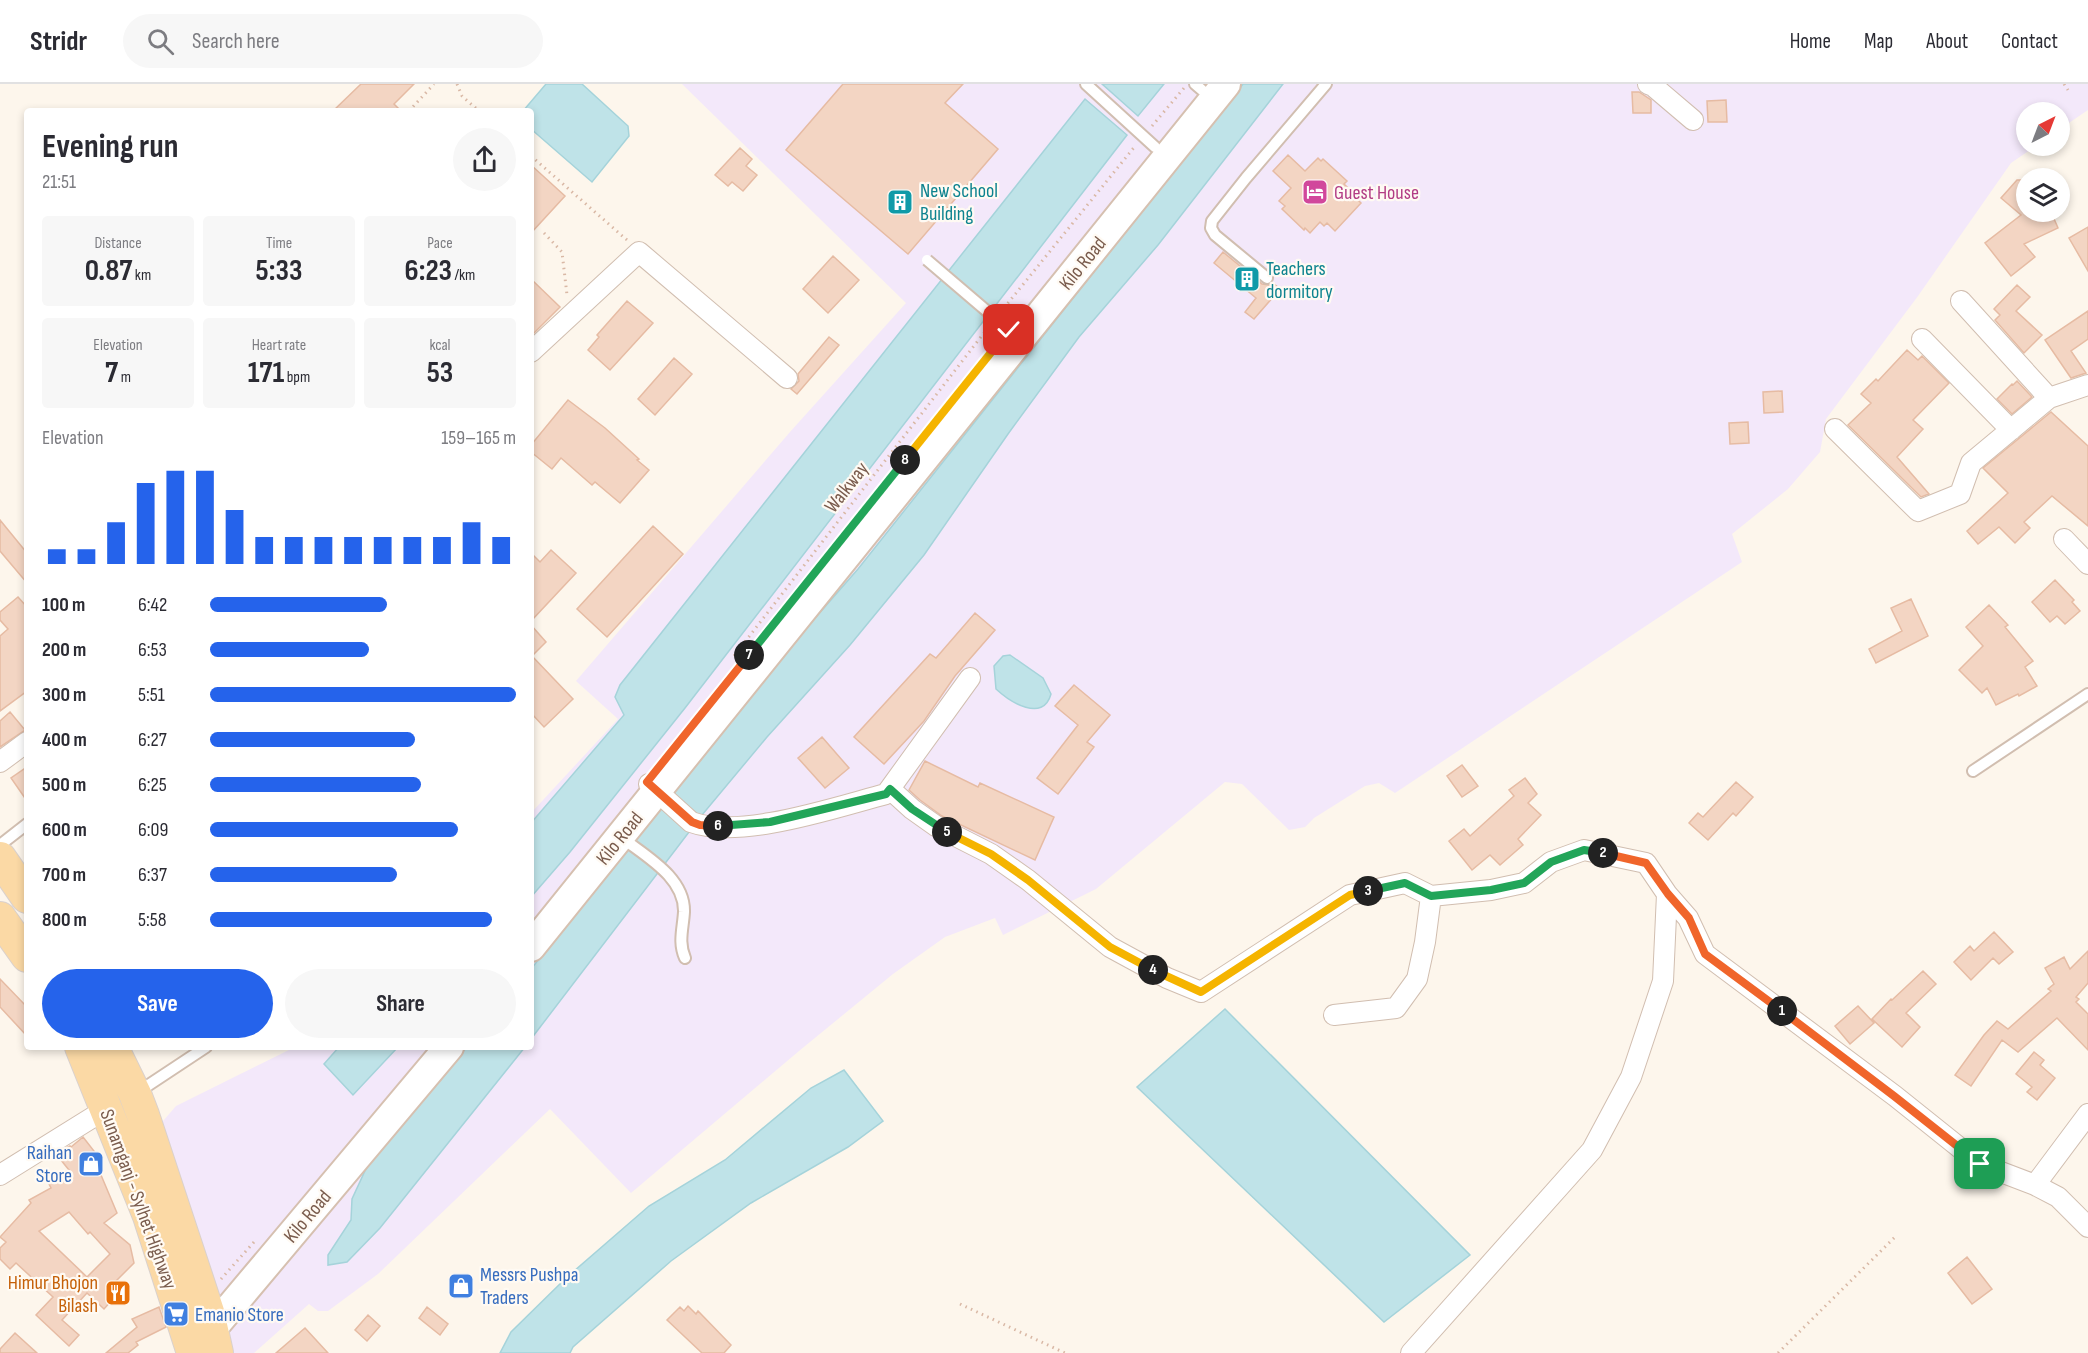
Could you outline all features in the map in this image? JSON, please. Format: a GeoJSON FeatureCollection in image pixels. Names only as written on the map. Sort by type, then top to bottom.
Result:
{"type":"FeatureCollection","features":[{"type":"Feature","properties":{"kind":"main road"},"geometry":{"type":"LineString","coordinates":[[0,858],[24,893]]}},
{"type":"Feature","properties":{"kind":"main road"},"geometry":{"type":"LineString","coordinates":[[0,918],[24,952]]}},
{"type":"Feature","properties":{"kind":"main road","name":"Sunamganj - Sylhet Highway"},"geometry":{"type":"LineString","coordinates":[[82,1050],[202,1342]]}},
{"type":"Feature","properties":{"kind":"main road","name":"Sunamganj - Sylhet Highway"},"geometry":{"type":"LineString","coordinates":[[113,1050],[135,1094],[202,1342]]}},
{"type":"Feature","properties":{"kind":"street"},"geometry":{"type":"LineString","coordinates":[[1648,84],[1693,120]]}},
{"type":"Feature","properties":{"kind":"street","name":"Kilo Road"},"geometry":{"type":"LineString","coordinates":[[534,943],[620,836],[652,786],[1001,321],[1150,137],[1203,85]]}},
{"type":"Feature","properties":{"kind":"street","name":"Kilo Road"},"geometry":{"type":"LineString","coordinates":[[534,924],[652,786],[1203,85]]}},
{"type":"Feature","properties":{"kind":"street"},"geometry":{"type":"LineString","coordinates":[[534,349],[639,252],[788,378]]}},
{"type":"Feature","properties":{"kind":"street"},"geometry":{"type":"LineString","coordinates":[[1961,301],[2049,399]]}},
{"type":"Feature","properties":{"kind":"street"},"geometry":{"type":"LineString","coordinates":[[1922,339],[2011,430]]}},
{"type":"Feature","properties":{"kind":"street"},"geometry":{"type":"LineString","coordinates":[[1835,429],[1918,511],[1960,494],[1971,463],[2049,399],[2088,386]]}},
{"type":"Feature","properties":{"kind":"street"},"geometry":{"type":"LineString","coordinates":[[2064,539],[2088,564]]}},
{"type":"Feature","properties":{"kind":"street"},"geometry":{"type":"LineString","coordinates":[[652,786],[692,822],[700,825],[728,826],[782,820],[886,794],[970,678]]}},
{"type":"Feature","properties":{"kind":"street"},"geometry":{"type":"LineString","coordinates":[[0,762],[24,744]]}},
{"type":"Feature","properties":{"kind":"street"},"geometry":{"type":"LineString","coordinates":[[890,789],[936,826],[991,854],[1028,880],[1110,947],[1167,978],[1201,992],[1350,895],[1405,883],[1431,896],[1491,890],[1524,883],[1551,862],[1584,850],[1646,863],[1689,918],[1705,954],[1894,1096],[1980,1164],[2035,1185],[2058,1197],[2088,1227]]}},
{"type":"Feature","properties":{"kind":"street"},"geometry":{"type":"LineString","coordinates":[[1411,1353],[1592,1150],[1631,1077],[1663,981],[1668,894]]}},
{"type":"Feature","properties":{"kind":"street"},"geometry":{"type":"LineString","coordinates":[[1334,1016],[1396,1008],[1417,979],[1431,896]]}},
{"type":"Feature","properties":{"kind":"street","name":"Kilo Road"},"geometry":{"type":"LineString","coordinates":[[202,1342],[294,1215],[430,1050]]}},
{"type":"Feature","properties":{"kind":"street","name":"Kilo Road"},"geometry":{"type":"LineString","coordinates":[[202,1342],[446,1050]]}},
{"type":"Feature","properties":{"kind":"street"},"geometry":{"type":"LineString","coordinates":[[0,1175],[106,1109]]}},
{"type":"Feature","properties":{"kind":"street"},"geometry":{"type":"LineString","coordinates":[[2035,1185],[2088,1114]]}},
{"type":"Feature","properties":{"kind":"lane"},"geometry":{"type":"LineString","coordinates":[[1086,84],[1150,137]]}},
{"type":"Feature","properties":{"kind":"lane"},"geometry":{"type":"LineString","coordinates":[[1267,278],[1215,235],[1211,228],[1212,221],[1326,84]]}},
{"type":"Feature","properties":{"kind":"lane"},"geometry":{"type":"LineString","coordinates":[[927,260],[1001,321]]}},
{"type":"Feature","properties":{"kind":"lane"},"geometry":{"type":"LineString","coordinates":[[1973,771],[2088,694]]}},
{"type":"Feature","properties":{"kind":"lane"},"geometry":{"type":"LineString","coordinates":[[0,845],[24,826]]}},
{"type":"Feature","properties":{"kind":"lane"},"geometry":{"type":"LineString","coordinates":[[620,836],[671,878],[681,892],[684,912],[680,934],[681,950],[685,958]]}},
{"type":"Feature","properties":{"kind":"lane"},"geometry":{"type":"LineString","coordinates":[[135,1094],[201,1050]]}},
{"type":"Feature","properties":{"kind":"path"},"geometry":{"type":"LineString","coordinates":[[413,108],[434,84]]}},
{"type":"Feature","properties":{"kind":"path"},"geometry":{"type":"LineString","coordinates":[[457,84],[462,96],[476,108]]}},
{"type":"Feature","properties":{"kind":"path"},"geometry":{"type":"LineString","coordinates":[[2064,84],[2068,90]]}},
{"type":"Feature","properties":{"kind":"path","name":"Walkway"},"geometry":{"type":"LineString","coordinates":[[734,657],[1150,137],[1203,85]]}},
{"type":"Feature","properties":{"kind":"path"},"geometry":{"type":"LineString","coordinates":[[534,159],[639,252]]}},
{"type":"Feature","properties":{"kind":"path"},"geometry":{"type":"LineString","coordinates":[[544,233],[562,252],[567,289],[566,321]]}},
{"type":"Feature","properties":{"kind":"path"},"geometry":{"type":"LineString","coordinates":[[1778,1353],[1896,1236]]}},
{"type":"Feature","properties":{"kind":"path"},"geometry":{"type":"LineString","coordinates":[[960,1304],[1065,1353]]}},
{"type":"Feature","properties":{"kind":"shaded area"},"geometry":{"type":"Polygon","coordinates":[[[682,84],[2088,84],[2088,110],[2070,122],[2070,102],[2016,102],[2016,156],[2021,156],[2011,163],[1918,296],[1826,419],[1820,452],[1788,489],[1732,534],[1742,562],[1395,793],[1379,783],[1365,786],[1314,818],[1305,827],[1289,830],[1242,784],[1225,782],[1096,889],[1003,935],[995,918],[945,937],[893,974],[631,1193],[550,1109],[378,1274],[328,1311],[318,1311],[309,1304],[254,1353],[224,1353],[157,1128],[176,1106],[289,1050],[534,1050],[534,810],[618,719],[576,681],[790,432],[906,303],[682,84]]]}},
{"type":"Feature","properties":{"kind":"water"},"geometry":{"type":"Polygon","coordinates":[[[546,84],[582,84],[628,126],[629,136],[592,182],[534,132],[534,108],[526,108],[546,84]]]}},
{"type":"Feature","properties":{"kind":"water"},"geometry":{"type":"Polygon","coordinates":[[[1102,84],[1164,84],[1138,116],[1102,84]]]}},
{"type":"Feature","properties":{"kind":"water"},"geometry":{"type":"Polygon","coordinates":[[[1243,84],[1283,84],[1158,245],[1079,337],[924,555],[850,645],[767,737],[702,815],[534,1035],[534,965],[788,649],[858,569],[1243,84]]]}},
{"type":"Feature","properties":{"kind":"water"},"geometry":{"type":"Polygon","coordinates":[[[1085,99],[1127,135],[685,708],[534,894],[534,820],[624,715],[615,697],[620,685],[1085,99]]]}},
{"type":"Feature","properties":{"kind":"water"},"geometry":{"type":"Polygon","coordinates":[[[1010,655],[1043,678],[1051,694],[1047,703],[1034,709],[1026,707],[1017,704],[996,689],[994,666],[1003,656],[1010,655]]]}},
{"type":"Feature","properties":{"kind":"water"},"geometry":{"type":"Polygon","coordinates":[[[1225,1009],[1470,1255],[1384,1322],[1137,1087],[1225,1009]]]}},
{"type":"Feature","properties":{"kind":"water"},"geometry":{"type":"Polygon","coordinates":[[[336,1050],[395,1050],[353,1095],[324,1064],[336,1050]]]}},
{"type":"Feature","properties":{"kind":"water"},"geometry":{"type":"Polygon","coordinates":[[[464,1050],[523,1050],[380,1228],[347,1262],[328,1265],[328,1255],[351,1220],[352,1199],[370,1160],[464,1050]]]}},
{"type":"Feature","properties":{"kind":"water"},"geometry":{"type":"Polygon","coordinates":[[[844,1070],[883,1121],[848,1147],[751,1203],[671,1261],[573,1347],[570,1353],[500,1353],[511,1332],[566,1278],[649,1206],[725,1160],[811,1088],[844,1070]]]}},
{"type":"Feature","properties":{"kind":"building"},"geometry":{"type":"Polygon","coordinates":[[[361,84],[414,84],[394,104],[398,108],[336,108],[361,84]]]}},
{"type":"Feature","properties":{"kind":"building","name":"New School Building"},"geometry":{"type":"Polygon","coordinates":[[[843,84],[963,84],[945,103],[998,149],[908,254],[786,150],[843,84]]]}},
{"type":"Feature","properties":{"kind":"building"},"geometry":{"type":"Polygon","coordinates":[[[1632,92],[1639,92],[1651,100],[1651,113],[1633,113],[1632,92]]]}},
{"type":"Feature","properties":{"kind":"building"},"geometry":{"type":"Polygon","coordinates":[[[1726,100],[1727,122],[1708,122],[1707,101],[1726,100]]]}},
{"type":"Feature","properties":{"kind":"building"},"geometry":{"type":"Polygon","coordinates":[[[740,148],[752,159],[746,166],[757,175],[743,191],[732,182],[728,186],[715,175],[740,148]]]}},
{"type":"Feature","properties":{"kind":"building","name":"Guest House"},"geometry":{"type":"Polygon","coordinates":[[[1288,155],[1305,171],[1318,158],[1321,161],[1323,159],[1347,181],[1344,184],[1346,188],[1361,203],[1335,231],[1327,223],[1324,226],[1320,222],[1310,233],[1282,209],[1285,206],[1279,201],[1291,188],[1273,171],[1288,155]]]}},
{"type":"Feature","properties":{"kind":"building"},"geometry":{"type":"Polygon","coordinates":[[[534,168],[565,196],[534,230],[534,168]]]}},
{"type":"Feature","properties":{"kind":"building"},"geometry":{"type":"Polygon","coordinates":[[[2016,181],[2016,211],[2001,198],[2016,181]]]}},
{"type":"Feature","properties":{"kind":"building"},"geometry":{"type":"Polygon","coordinates":[[[2016,219],[2016,222],[2055,222],[2058,228],[2024,244],[2035,257],[2011,276],[1985,243],[2016,219]]]}},
{"type":"Feature","properties":{"kind":"building"},"geometry":{"type":"Polygon","coordinates":[[[2088,227],[2088,271],[2069,238],[2088,227]]]}},
{"type":"Feature","properties":{"kind":"building","name":"Teachers dormitory"},"geometry":{"type":"Polygon","coordinates":[[[1223,252],[1262,284],[1273,283],[1280,289],[1254,319],[1245,312],[1256,298],[1214,263],[1223,252]]]}},
{"type":"Feature","properties":{"kind":"building"},"geometry":{"type":"Polygon","coordinates":[[[833,256],[859,280],[828,313],[803,289],[833,256]]]}},
{"type":"Feature","properties":{"kind":"building"},"geometry":{"type":"Polygon","coordinates":[[[534,282],[560,307],[534,333],[534,282]]]}},
{"type":"Feature","properties":{"kind":"building"},"geometry":{"type":"Polygon","coordinates":[[[2017,285],[2030,297],[2016,311],[2042,335],[2024,353],[1995,320],[2000,315],[1994,309],[2017,285]]]}},
{"type":"Feature","properties":{"kind":"building"},"geometry":{"type":"Polygon","coordinates":[[[627,301],[653,323],[610,370],[588,350],[599,337],[597,335],[627,301]]]}},
{"type":"Feature","properties":{"kind":"building"},"geometry":{"type":"Polygon","coordinates":[[[2088,311],[2088,339],[2071,351],[2086,373],[2071,378],[2045,340],[2088,311]]]}},
{"type":"Feature","properties":{"kind":"building"},"geometry":{"type":"Polygon","coordinates":[[[829,337],[839,345],[797,394],[791,389],[799,381],[798,374],[829,337]]]}},
{"type":"Feature","properties":{"kind":"building"},"geometry":{"type":"Polygon","coordinates":[[[1907,350],[1918,360],[1922,356],[1949,383],[1913,420],[1923,429],[1897,457],[1929,494],[1921,497],[1848,425],[1871,403],[1861,394],[1876,379],[1878,381],[1907,350]]]}},
{"type":"Feature","properties":{"kind":"building"},"geometry":{"type":"Polygon","coordinates":[[[674,358],[692,374],[655,415],[638,399],[674,358]]]}},
{"type":"Feature","properties":{"kind":"building"},"geometry":{"type":"Polygon","coordinates":[[[2017,381],[2032,397],[2012,414],[1997,399],[2017,381]]]}},
{"type":"Feature","properties":{"kind":"building"},"geometry":{"type":"Polygon","coordinates":[[[1782,391],[1783,412],[1764,413],[1763,392],[1782,391]]]}},
{"type":"Feature","properties":{"kind":"building"},"geometry":{"type":"Polygon","coordinates":[[[568,400],[605,428],[649,470],[620,503],[595,482],[592,485],[561,458],[552,469],[534,454],[534,441],[568,400]]]}},
{"type":"Feature","properties":{"kind":"building"},"geometry":{"type":"Polygon","coordinates":[[[2051,412],[2088,446],[2088,526],[2052,496],[2024,522],[2030,528],[2015,543],[1999,527],[1978,544],[1967,531],[2008,493],[1983,468],[2051,412]]]}},
{"type":"Feature","properties":{"kind":"building"},"geometry":{"type":"Polygon","coordinates":[[[1748,422],[1749,443],[1730,444],[1729,423],[1748,422]]]}},
{"type":"Feature","properties":{"kind":"building"},"geometry":{"type":"Polygon","coordinates":[[[0,520],[24,549],[24,579],[0,551],[0,520]]]}},
{"type":"Feature","properties":{"kind":"building"},"geometry":{"type":"Polygon","coordinates":[[[653,526],[683,554],[607,637],[577,609],[653,526]]]}},
{"type":"Feature","properties":{"kind":"building"},"geometry":{"type":"Polygon","coordinates":[[[551,550],[576,573],[534,618],[534,556],[540,562],[551,550]]]}},
{"type":"Feature","properties":{"kind":"building"},"geometry":{"type":"Polygon","coordinates":[[[2055,580],[2074,600],[2072,602],[2080,611],[2065,624],[2057,616],[2050,622],[2032,602],[2055,580]]]}},
{"type":"Feature","properties":{"kind":"building"},"geometry":{"type":"Polygon","coordinates":[[[18,597],[24,604],[24,693],[0,711],[0,636],[8,629],[0,620],[0,612],[18,597]]]}},
{"type":"Feature","properties":{"kind":"building"},"geometry":{"type":"Polygon","coordinates":[[[1911,599],[1928,636],[1876,663],[1869,649],[1902,631],[1891,608],[1911,599]]]}},
{"type":"Feature","properties":{"kind":"building"},"geometry":{"type":"Polygon","coordinates":[[[1989,605],[2008,625],[2005,627],[2033,661],[2025,667],[2037,686],[1996,705],[1987,688],[1982,693],[1959,670],[1983,646],[1966,627],[1989,605]]]}},
{"type":"Feature","properties":{"kind":"building"},"geometry":{"type":"Polygon","coordinates":[[[975,613],[995,630],[955,676],[924,721],[884,764],[854,737],[930,654],[936,658],[975,613]]]}},
{"type":"Feature","properties":{"kind":"building"},"geometry":{"type":"Polygon","coordinates":[[[534,628],[546,642],[534,654],[534,628]]]}},
{"type":"Feature","properties":{"kind":"building"},"geometry":{"type":"Polygon","coordinates":[[[534,658],[573,699],[544,727],[534,716],[534,658]]]}},
{"type":"Feature","properties":{"kind":"building"},"geometry":{"type":"Polygon","coordinates":[[[1074,685],[1110,715],[1087,742],[1094,747],[1058,794],[1037,778],[1078,725],[1055,706],[1074,685]]]}},
{"type":"Feature","properties":{"kind":"building"},"geometry":{"type":"Polygon","coordinates":[[[10,712],[24,731],[0,747],[0,721],[10,712]]]}},
{"type":"Feature","properties":{"kind":"building"},"geometry":{"type":"Polygon","coordinates":[[[822,737],[849,768],[825,788],[798,758],[822,737]]]}},
{"type":"Feature","properties":{"kind":"building"},"geometry":{"type":"Polygon","coordinates":[[[925,761],[978,787],[980,783],[1054,817],[1035,860],[942,816],[920,800],[909,790],[925,761]]]}},
{"type":"Feature","properties":{"kind":"building"},"geometry":{"type":"Polygon","coordinates":[[[1462,765],[1478,786],[1462,797],[1447,776],[1462,765]]]}},
{"type":"Feature","properties":{"kind":"building"},"geometry":{"type":"Polygon","coordinates":[[[24,769],[24,797],[11,778],[24,769]]]}},
{"type":"Feature","properties":{"kind":"building"},"geometry":{"type":"Polygon","coordinates":[[[1525,778],[1537,794],[1528,803],[1541,815],[1518,839],[1523,845],[1500,865],[1490,855],[1472,870],[1449,841],[1464,829],[1470,836],[1514,796],[1509,790],[1525,778]]]}},
{"type":"Feature","properties":{"kind":"building"},"geometry":{"type":"Polygon","coordinates":[[[1736,782],[1753,797],[1736,816],[1733,813],[1708,840],[1689,823],[1698,813],[1703,817],[1736,782]]]}},
{"type":"Feature","properties":{"kind":"building"},"geometry":{"type":"Polygon","coordinates":[[[1994,932],[2013,952],[1999,964],[1993,958],[1971,980],[1954,962],[1970,946],[1974,951],[1994,932]]]}},
{"type":"Feature","properties":{"kind":"building"},"geometry":{"type":"Polygon","coordinates":[[[2088,951],[2088,983],[2076,997],[2079,999],[2076,1002],[2088,1014],[2088,1050],[2057,1018],[2018,1052],[2002,1040],[1971,1086],[1955,1075],[1997,1021],[2008,1029],[2051,991],[2048,989],[2054,984],[2045,968],[2064,957],[2070,969],[2088,951]]]}},
{"type":"Feature","properties":{"kind":"building"},"geometry":{"type":"Polygon","coordinates":[[[1923,971],[1936,984],[1906,1013],[1920,1027],[1902,1047],[1872,1019],[1923,971]]]}},
{"type":"Feature","properties":{"kind":"building"},"geometry":{"type":"Polygon","coordinates":[[[0,979],[24,1004],[24,1033],[0,1007],[0,979]]]}},
{"type":"Feature","properties":{"kind":"building"},"geometry":{"type":"Polygon","coordinates":[[[1858,1006],[1874,1023],[1850,1044],[1835,1026],[1858,1006]]]}},
{"type":"Feature","properties":{"kind":"building"},"geometry":{"type":"Polygon","coordinates":[[[2034,1052],[2044,1060],[2040,1065],[2055,1078],[2037,1100],[2027,1092],[2032,1087],[2016,1074],[2034,1052]]]}},
{"type":"Feature","properties":{"kind":"building"},"geometry":{"type":"Polygon","coordinates":[[[83,1137],[94,1151],[117,1213],[104,1223],[130,1245],[134,1263],[107,1290],[112,1295],[112,1300],[104,1309],[87,1293],[62,1320],[79,1335],[69,1346],[36,1315],[53,1297],[16,1263],[10,1269],[0,1259],[0,1248],[6,1242],[0,1237],[31,1203],[29,1200],[51,1188],[47,1180],[69,1170],[56,1154],[71,1147],[83,1137]],[[69,1212],[39,1231],[87,1277],[110,1254],[90,1232],[88,1234],[69,1212]]]}},
{"type":"Feature","properties":{"kind":"building"},"geometry":{"type":"Polygon","coordinates":[[[1967,1257],[1992,1289],[1972,1304],[1948,1273],[1967,1257]]]}},
{"type":"Feature","properties":{"kind":"building"},"geometry":{"type":"Polygon","coordinates":[[[688,1306],[696,1314],[698,1311],[731,1345],[724,1353],[702,1353],[667,1320],[680,1307],[684,1311],[688,1306]]]}},
{"type":"Feature","properties":{"kind":"building"},"geometry":{"type":"Polygon","coordinates":[[[159,1307],[166,1327],[136,1342],[138,1345],[128,1353],[106,1353],[137,1327],[132,1319],[159,1307]]]}},
{"type":"Feature","properties":{"kind":"building"},"geometry":{"type":"Polygon","coordinates":[[[427,1307],[448,1324],[440,1335],[419,1318],[427,1307]]]}},
{"type":"Feature","properties":{"kind":"building"},"geometry":{"type":"Polygon","coordinates":[[[368,1315],[380,1326],[367,1341],[355,1330],[368,1315]]]}},
{"type":"Feature","properties":{"kind":"building"},"geometry":{"type":"Polygon","coordinates":[[[305,1328],[328,1353],[276,1353],[305,1328]]]}},
{"type":"Feature","properties":{"kind":"building"},"geometry":{"type":"Polygon","coordinates":[[[15,1333],[37,1353],[0,1353],[0,1349],[15,1333]]]}},
{"type":"Feature","properties":{"kind":"place","name":"Guest House"},"geometry":{"type":"Point","coordinates":[1315,192]}},
{"type":"Feature","properties":{"kind":"place","name":"New School Building"},"geometry":{"type":"Point","coordinates":[900,202]}},
{"type":"Feature","properties":{"kind":"place","name":"Teachers dormitory"},"geometry":{"type":"Point","coordinates":[1247,279]}},
{"type":"Feature","properties":{"kind":"place","name":"Raihan Store"},"geometry":{"type":"Point","coordinates":[91,1164]}},
{"type":"Feature","properties":{"kind":"place","name":"Messrs Pushpa Traders"},"geometry":{"type":"Point","coordinates":[461,1286]}},
{"type":"Feature","properties":{"kind":"place","name":"Himur Bhojon Bilash"},"geometry":{"type":"Point","coordinates":[118,1293]}},
{"type":"Feature","properties":{"kind":"place","name":"Emanio Store"},"geometry":{"type":"Point","coordinates":[176,1314]}},
{"type":"Feature","properties":{"kind":"route"},"geometry":{"type":"LineString","coordinates":[[1009,330],[647,782],[692,822],[700,825],[737,826],[770,822],[886,794],[890,789],[936,826],[991,854],[1028,880],[1110,947],[1167,978],[1201,992],[1350,895],[1405,883],[1431,896],[1491,890],[1524,883],[1551,862],[1584,850],[1646,863],[1689,918],[1705,954],[1894,1096],[1980,1164]]}}]}
